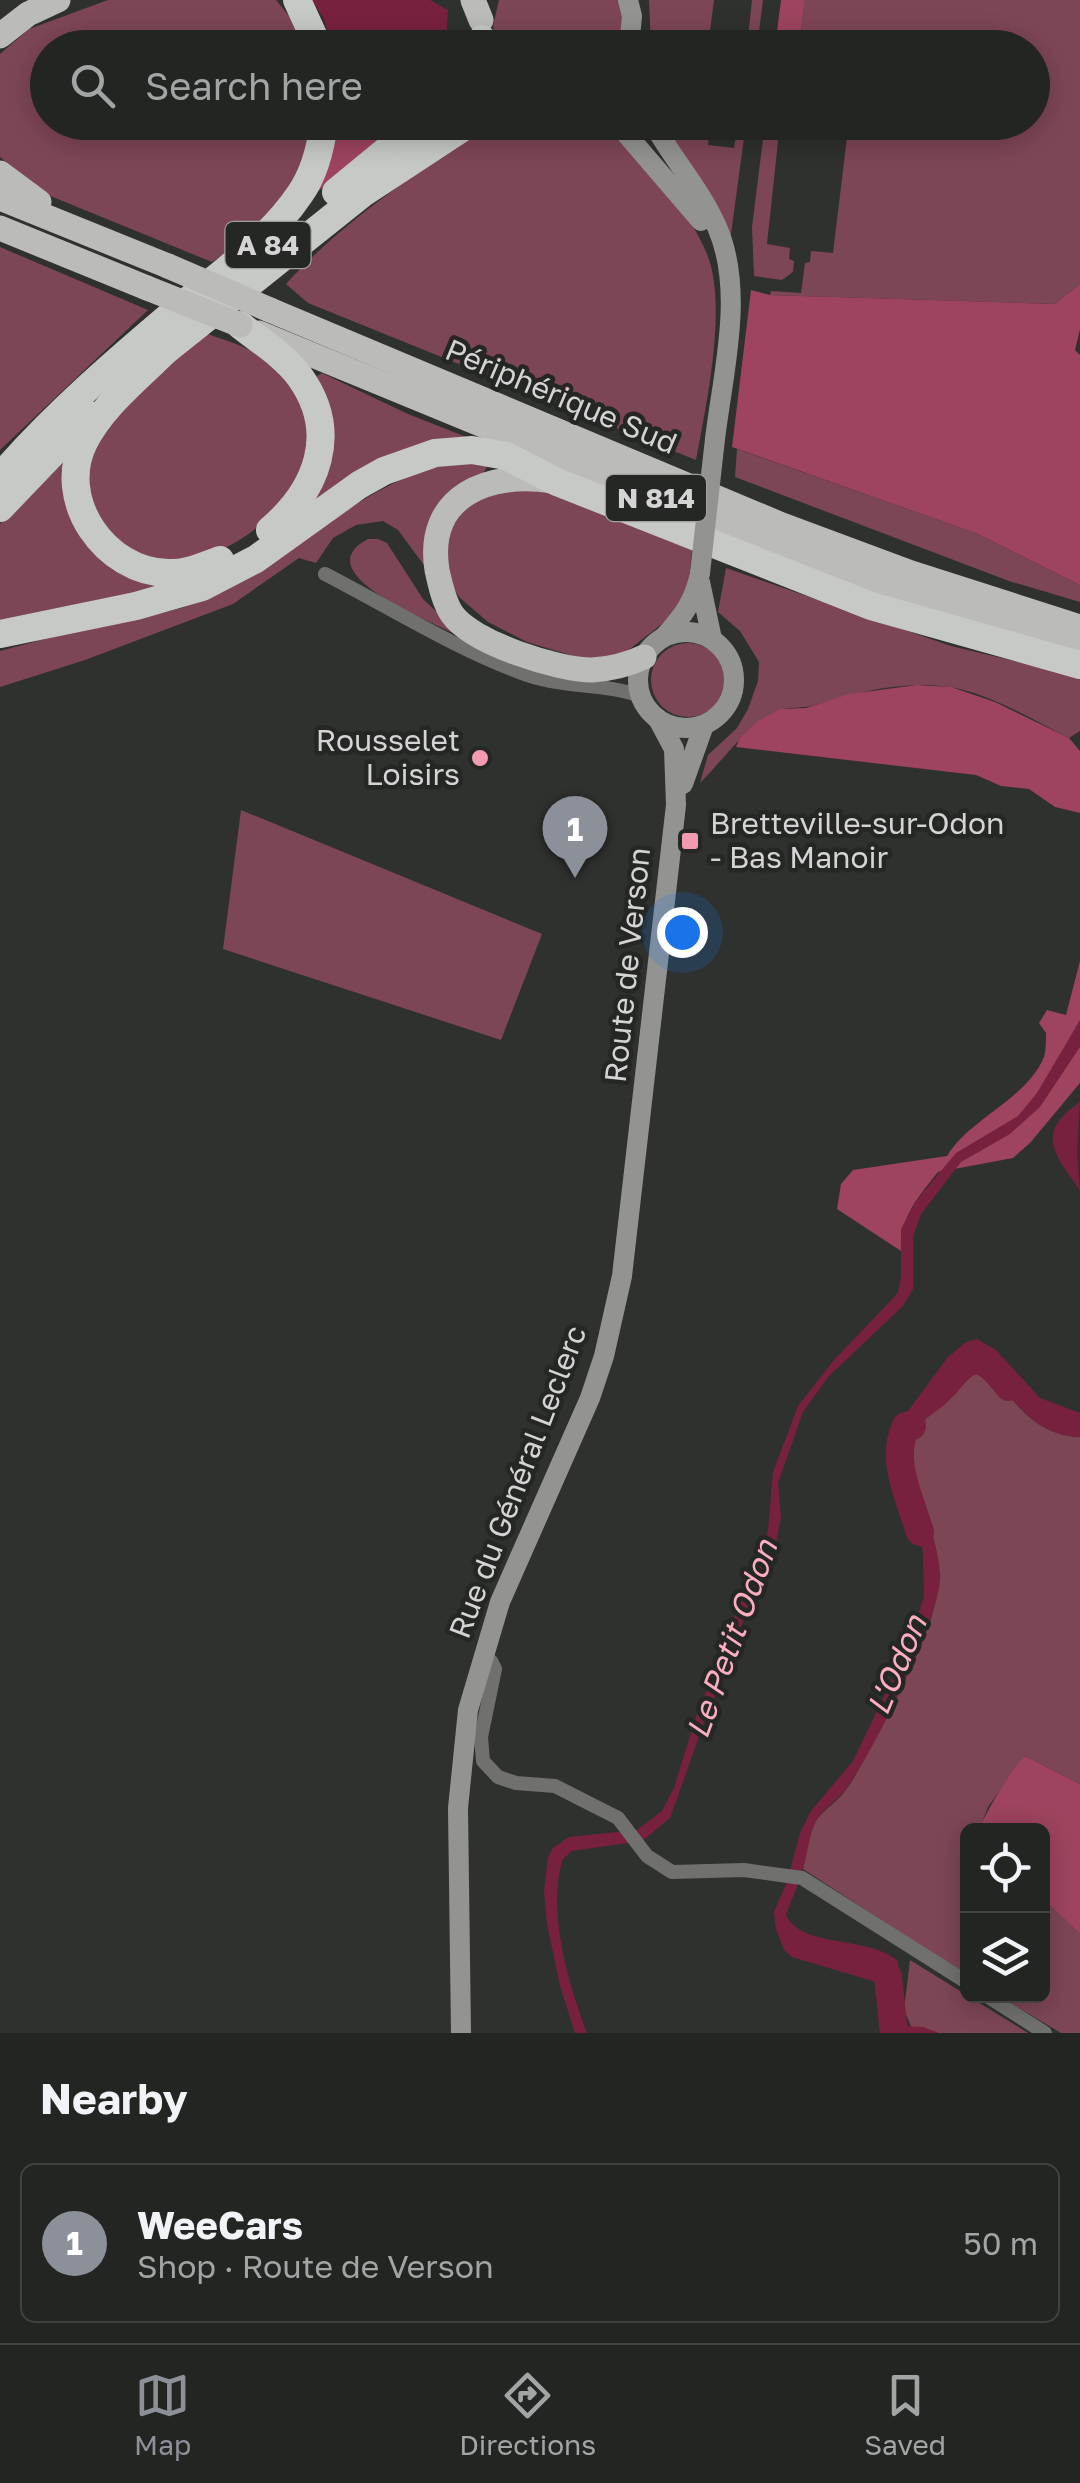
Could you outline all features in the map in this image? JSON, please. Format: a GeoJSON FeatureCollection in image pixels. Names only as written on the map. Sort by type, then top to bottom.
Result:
{"type":"FeatureCollection","features":[{"type":"Feature","properties":{"kind":"highway"},"geometry":{"type":"LineString","coordinates":[[0,36],[28,14],[58,0]]}},
{"type":"Feature","properties":{"kind":"highway"},"geometry":{"type":"LineString","coordinates":[[297,0],[311,30]]}},
{"type":"Feature","properties":{"kind":"highway"},"geometry":{"type":"LineString","coordinates":[[113,364],[279,222],[312,172],[320,140]]}},
{"type":"Feature","properties":{"kind":"highway","name":"A 84"},"geometry":{"type":"LineString","coordinates":[[0,476],[113,364],[315,210],[399,140]]}},
{"type":"Feature","properties":{"kind":"highway","name":"A 84"},"geometry":{"type":"LineString","coordinates":[[0,508],[100,404],[364,193],[444,140]]}},
{"type":"Feature","properties":{"kind":"highway"},"geometry":{"type":"LineString","coordinates":[[0,173],[80,230]]}},
{"type":"Feature","properties":{"kind":"highway","name":"N 814"},"geometry":{"type":"LineString","coordinates":[[0,198],[80,230]]}},
{"type":"Feature","properties":{"kind":"highway","name":"Périphérique Sud"},"geometry":{"type":"LineString","coordinates":[[0,228],[791,552],[916,599],[1080,650]]}},
{"type":"Feature","properties":{"kind":"highway","name":"Périphérique Sud"},"geometry":{"type":"LineString","coordinates":[[80,230],[782,525],[911,574],[1080,627]]}},
{"type":"Feature","properties":{"kind":"highway"},"geometry":{"type":"LineString","coordinates":[[172,345],[96,422],[82,444],[75,486],[84,516],[110,551],[127,562],[167,574],[220,560],[251,543],[292,511],[316,470],[320,433],[310,393],[289,365],[240,325]]}},
{"type":"Feature","properties":{"kind":"highway"},"geometry":{"type":"LineString","coordinates":[[0,634],[153,602],[202,587],[256,559],[359,484],[414,458],[454,450],[489,451],[557,482],[871,606],[1080,665]]}},
{"type":"Feature","properties":{"kind":"highway"},"geometry":{"type":"LineString","coordinates":[[557,482],[514,478],[488,482],[457,500],[437,538],[435,556],[453,616],[485,638],[566,666],[607,669],[644,657]]}},
{"type":"Feature","properties":{"kind":"main road"},"geometry":{"type":"LineString","coordinates":[[630,30],[632,5]]}},
{"type":"Feature","properties":{"kind":"main road"},"geometry":{"type":"LineString","coordinates":[[631,140],[701,221],[718,258],[729,318]]}},
{"type":"Feature","properties":{"kind":"main road"},"geometry":{"type":"LineString","coordinates":[[663,140],[720,235],[732,281],[699,576],[685,614],[644,657],[639,670],[641,696],[658,719],[672,726],[704,725],[719,716],[730,702],[733,666],[712,639],[680,632],[664,638]]}},
{"type":"Feature","properties":{"kind":"main road"},"geometry":{"type":"LineString","coordinates":[[699,576],[712,639]]}},
{"type":"Feature","properties":{"kind":"main road","name":"Route de Verson"},"geometry":{"type":"LineString","coordinates":[[639,1132],[676,805],[674,749],[658,719]]}},
{"type":"Feature","properties":{"kind":"main road","name":"Route de Verson"},"geometry":{"type":"LineString","coordinates":[[676,805],[704,725]]}},
{"type":"Feature","properties":{"kind":"main road","name":"Rue du Général Leclerc"},"geometry":{"type":"LineString","coordinates":[[461,2033],[459,1778],[468,1710],[500,1602],[590,1398],[604,1356],[622,1276],[639,1132]]}},
{"type":"Feature","properties":{"kind":"street"},"geometry":{"type":"LineString","coordinates":[[325,574],[512,669],[556,682],[602,686],[641,696]]}},
{"type":"Feature","properties":{"kind":"street"},"geometry":{"type":"LineString","coordinates":[[482,1656],[495,1669],[482,1737],[483,1761],[498,1777],[516,1783],[556,1786],[618,1818],[647,1856],[672,1872],[744,1870],[802,1878],[960,1978]]}},
{"type":"Feature","properties":{"kind":"street"},"geometry":{"type":"LineString","coordinates":[[998,2003],[1045,2033]]}},
{"type":"Feature","properties":{"kind":"shaded area"},"geometry":{"type":"Polygon","coordinates":[[[108,0],[276,0],[300,30],[30,30],[30,140],[307,140],[298,171],[279,202],[254,229],[212,262],[43,193],[0,157],[0,54],[29,29],[108,0]]]}},
{"type":"Feature","properties":{"kind":"shaded area"},"geometry":{"type":"Polygon","coordinates":[[[499,0],[618,0],[623,15],[621,30],[494,30],[499,0]]]}},
{"type":"Feature","properties":{"kind":"shaded area"},"geometry":{"type":"Polygon","coordinates":[[[649,0],[714,0],[710,30],[650,30],[649,0]]]}},
{"type":"Feature","properties":{"kind":"shaded area"},"geometry":{"type":"Polygon","coordinates":[[[752,0],[763,0],[759,30],[749,30],[752,0]]]}},
{"type":"Feature","properties":{"kind":"shaded area"},"geometry":{"type":"Polygon","coordinates":[[[781,0],[805,0],[801,30],[777,30],[781,0]]]}},
{"type":"Feature","properties":{"kind":"shaded area"},"geometry":{"type":"Polygon","coordinates":[[[805,0],[1080,0],[1080,284],[1055,304],[770,295],[771,291],[801,293],[805,263],[810,262],[811,251],[833,253],[847,140],[1050,140],[1050,30],[801,30],[805,0]]]}},
{"type":"Feature","properties":{"kind":"shaded area"},"geometry":{"type":"Polygon","coordinates":[[[330,140],[377,140],[315,194],[330,140]]]}},
{"type":"Feature","properties":{"kind":"shaded area"},"geometry":{"type":"Polygon","coordinates":[[[468,140],[624,140],[690,221],[713,275],[713,356],[696,460],[308,303],[286,284],[333,238],[468,140]]]}},
{"type":"Feature","properties":{"kind":"shaded area"},"geometry":{"type":"Polygon","coordinates":[[[673,140],[709,140],[708,145],[734,148],[735,140],[744,140],[731,234],[725,237],[673,140]]]}},
{"type":"Feature","properties":{"kind":"shaded area"},"geometry":{"type":"Polygon","coordinates":[[[763,140],[778,140],[767,244],[790,248],[793,272],[782,280],[754,276],[752,227],[763,140]]]}},
{"type":"Feature","properties":{"kind":"shaded area"},"geometry":{"type":"Polygon","coordinates":[[[0,247],[148,310],[0,450],[0,247]]]}},
{"type":"Feature","properties":{"kind":"shaded area"},"geometry":{"type":"Polygon","coordinates":[[[1080,284],[1080,329],[1075,350],[1080,355],[1080,585],[978,534],[732,447],[751,290],[770,295],[1055,304],[1080,284]]]}},
{"type":"Feature","properties":{"kind":"shaded area"},"geometry":{"type":"Polygon","coordinates":[[[205,333],[255,353],[294,387],[307,427],[301,468],[279,506],[245,536],[205,556],[163,559],[123,543],[102,525],[88,496],[87,458],[96,436],[123,404],[205,333]]]}},
{"type":"Feature","properties":{"kind":"shaded area"},"geometry":{"type":"Polygon","coordinates":[[[322,373],[474,440],[308,505],[321,388],[317,376],[322,373]]]}},
{"type":"Feature","properties":{"kind":"shaded area"},"geometry":{"type":"Polygon","coordinates":[[[75,441],[87,538],[210,577],[0,630],[0,524],[75,441]]]}},
{"type":"Feature","properties":{"kind":"shaded area"},"geometry":{"type":"Polygon","coordinates":[[[737,449],[978,534],[1080,585],[1080,602],[1009,581],[735,477],[737,449]]]}},
{"type":"Feature","properties":{"kind":"shaded area"},"geometry":{"type":"Polygon","coordinates":[[[447,464],[487,467],[426,568],[398,530],[383,521],[356,525],[333,538],[316,563],[299,558],[233,604],[85,660],[0,687],[0,651],[206,599],[251,576],[384,488],[447,464]]]}},
{"type":"Feature","properties":{"kind":"shaded area"},"geometry":{"type":"Polygon","coordinates":[[[499,489],[544,491],[692,550],[688,589],[667,620],[622,655],[606,660],[577,657],[527,642],[488,622],[459,597],[451,584],[445,538],[465,508],[499,489]]]}},
{"type":"Feature","properties":{"kind":"shaded area"},"geometry":{"type":"Polygon","coordinates":[[[368,539],[387,543],[423,599],[456,630],[451,632],[397,606],[360,580],[351,566],[352,552],[368,539]]]}},
{"type":"Feature","properties":{"kind":"shaded area"},"geometry":{"type":"Polygon","coordinates":[[[726,568],[951,646],[1080,677],[1080,731],[1069,738],[996,701],[965,690],[933,685],[881,688],[777,711],[745,734],[700,783],[708,755],[737,728],[758,681],[759,662],[740,631],[718,612],[726,568]]]}},
{"type":"Feature","properties":{"kind":"shaded area"},"geometry":{"type":"Polygon","coordinates":[[[688,643],[714,654],[725,680],[714,706],[688,717],[662,706],[651,680],[662,654],[688,643]]]}},
{"type":"Feature","properties":{"kind":"shaded area"},"geometry":{"type":"Polygon","coordinates":[[[917,685],[951,687],[995,702],[1069,738],[1080,751],[1080,813],[1055,807],[1029,789],[1001,786],[976,775],[736,747],[758,721],[780,709],[806,708],[849,694],[917,685]]]}},
{"type":"Feature","properties":{"kind":"shaded area"},"geometry":{"type":"Polygon","coordinates":[[[241,810],[542,934],[501,1040],[223,949],[241,810]]]}},
{"type":"Feature","properties":{"kind":"shaded area"},"geometry":{"type":"Polygon","coordinates":[[[1080,961],[1080,1083],[1030,1143],[1013,1158],[938,1172],[907,1218],[901,1251],[837,1209],[841,1184],[853,1170],[947,1156],[969,1131],[1024,1085],[1045,1054],[1046,1033],[1039,1023],[1047,1010],[1066,1015],[1080,961]]]}},
{"type":"Feature","properties":{"kind":"shaded area"},"geometry":{"type":"Polygon","coordinates":[[[981,1357],[1011,1398],[1034,1420],[1047,1429],[1080,1437],[1080,1784],[1025,1756],[988,1807],[982,1823],[960,1823],[960,1971],[803,1869],[815,1823],[854,1778],[913,1663],[929,1623],[939,1567],[911,1446],[921,1424],[950,1397],[975,1359],[981,1357]]]}},
{"type":"Feature","properties":{"kind":"shaded area"},"geometry":{"type":"Polygon","coordinates":[[[1025,1756],[1080,1784],[1080,1934],[1050,1906],[1050,1823],[982,1823],[1025,1756]]]}},
{"type":"Feature","properties":{"kind":"shaded area"},"geometry":{"type":"Polygon","coordinates":[[[1050,1906],[1080,1934],[1080,2033],[1061,2033],[1011,2003],[1050,2003],[1050,1906]]]}},
{"type":"Feature","properties":{"kind":"shaded area"},"geometry":{"type":"Polygon","coordinates":[[[910,1960],[960,1991],[960,2003],[980,2003],[1028,2033],[914,2033],[904,2010],[910,1960]]]}},
{"type":"Feature","properties":{"kind":"water"},"geometry":{"type":"Polygon","coordinates":[[[312,0],[430,0],[448,10],[447,30],[327,30],[312,0]]]}},
{"type":"Feature","properties":{"kind":"water","name":"Le Petit Odon"},"geometry":{"type":"Polygon","coordinates":[[[1080,1020],[1080,1047],[1040,1107],[1010,1134],[961,1162],[921,1214],[913,1237],[913,1289],[903,1306],[828,1377],[803,1412],[778,1483],[781,1517],[776,1542],[670,1818],[642,1841],[572,1851],[563,1859],[558,1879],[558,1924],[573,1993],[587,2033],[575,2033],[547,1924],[544,1891],[548,1857],[553,1848],[569,1837],[637,1830],[662,1811],[674,1788],[699,1707],[720,1664],[724,1643],[768,1531],[773,1472],[798,1406],[834,1360],[898,1293],[901,1229],[915,1202],[956,1153],[1018,1116],[1037,1093],[1080,1020]]]}},
{"type":"Feature","properties":{"kind":"water"},"geometry":{"type":"Polygon","coordinates":[[[1080,1102],[1080,1190],[1057,1155],[1053,1134],[1066,1113],[1080,1102]]]}},
{"type":"Feature","properties":{"kind":"water"},"geometry":{"type":"Polygon","coordinates":[[[977,1339],[996,1350],[1040,1398],[1080,1413],[1080,1437],[1047,1429],[1034,1420],[1011,1398],[981,1357],[966,1368],[951,1398],[916,1428],[911,1446],[913,1462],[939,1565],[936,1602],[916,1657],[873,1745],[847,1788],[816,1821],[786,1915],[806,1933],[870,1948],[898,1961],[903,2026],[939,2033],[899,2033],[887,1993],[876,1982],[792,1957],[784,1950],[774,1912],[800,1833],[811,1811],[853,1761],[904,1655],[924,1597],[923,1551],[896,1449],[902,1419],[948,1357],[966,1342],[977,1339]]]}},
{"type":"Feature","properties":{"kind":"waterway","name":"L'Odon"},"geometry":{"type":"LineString","coordinates":[[945,1385],[963,1366],[977,1360],[992,1368],[1009,1387]]}},
{"type":"Feature","properties":{"kind":"waterway","name":"L'Odon"},"geometry":{"type":"LineString","coordinates":[[912,1426],[906,1426],[900,1465],[920,1532]]}},
{"type":"Feature","properties":{"kind":"waterway","name":"L'Odon"},"geometry":{"type":"LineString","coordinates":[[883,1969],[888,1977],[894,2033]]}},
{"type":"Feature","properties":{"kind":"place","name":"Rousselet Loisirs"},"geometry":{"type":"Point","coordinates":[480,758]}},
{"type":"Feature","properties":{"kind":"place","name":"Bretteville-sur-Odon - Bas Manoir"},"geometry":{"type":"Point","coordinates":[690,841]}},
{"type":"Feature","properties":{"kind":"place","name":"WeeCars"},"geometry":{"type":"Point","coordinates":[575,878]}}]}
